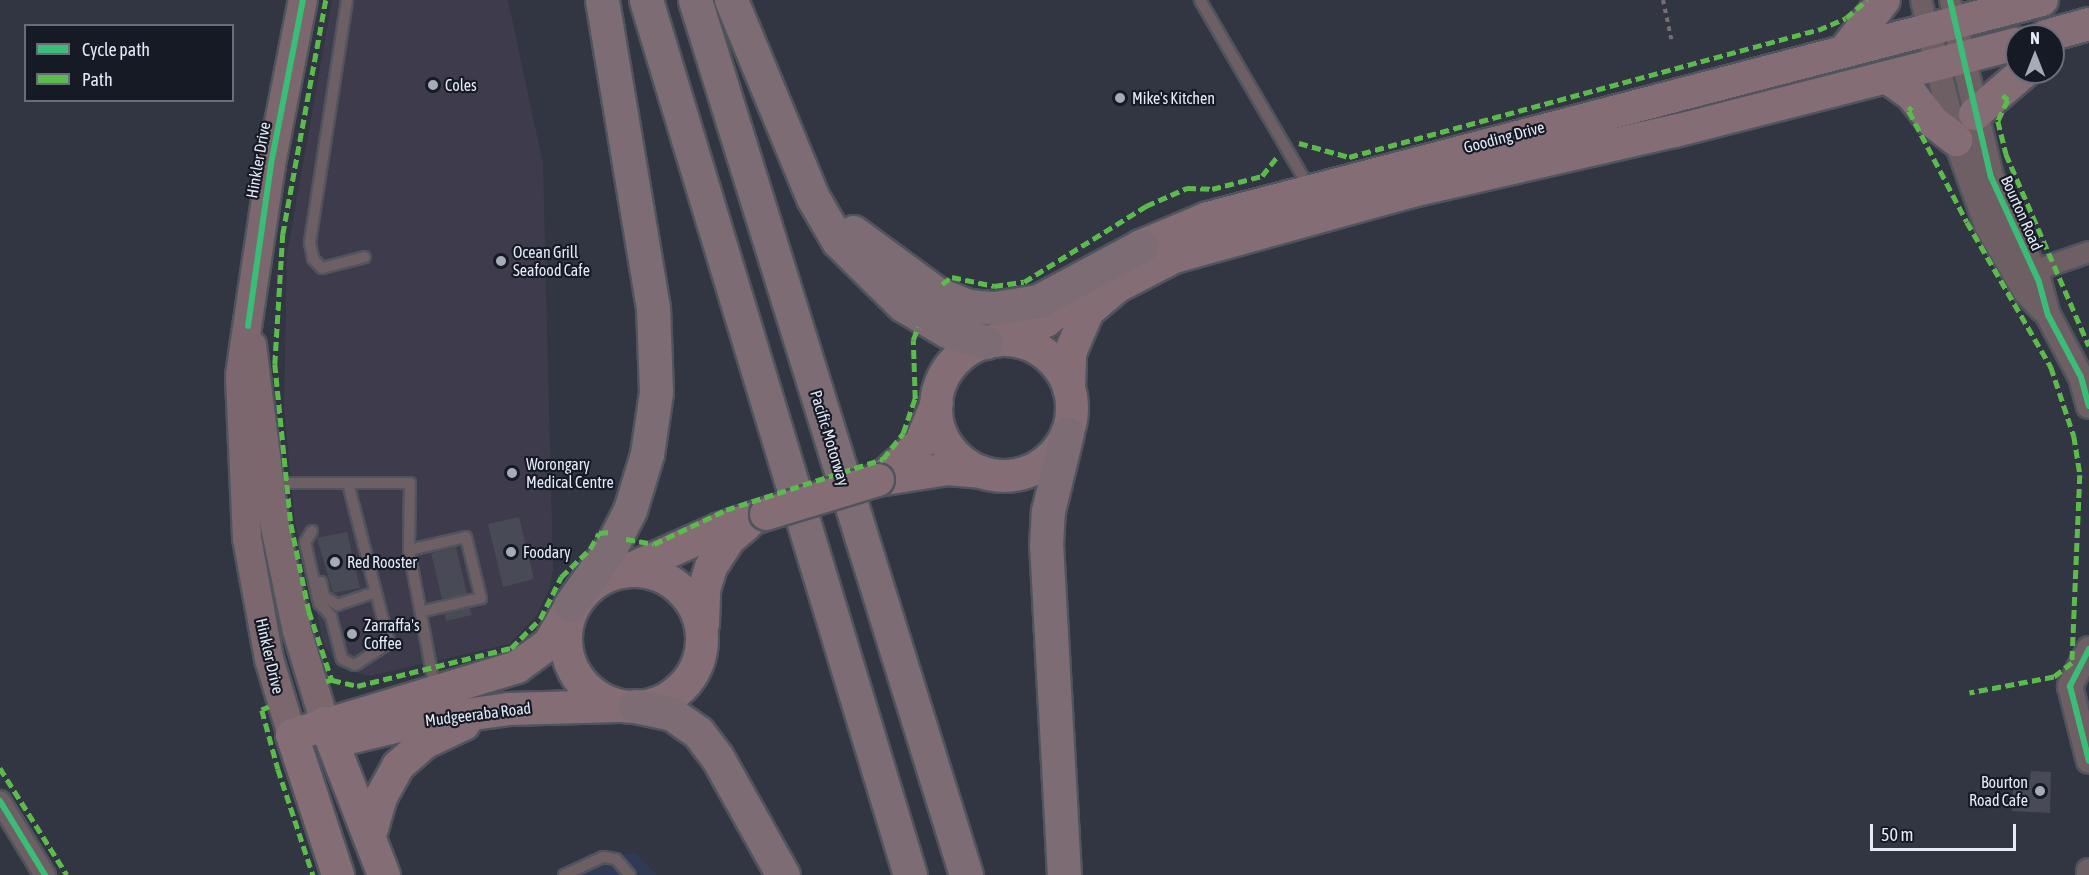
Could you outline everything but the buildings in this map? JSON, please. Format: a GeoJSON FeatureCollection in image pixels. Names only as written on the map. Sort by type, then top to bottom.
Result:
{"type":"FeatureCollection","features":[{"type":"Feature","properties":{"kind":"highway"},"geometry":{"type":"LineString","coordinates":[[570,607],[610,549],[630,510],[647,454],[656,392],[653,309],[602,0]]}},
{"type":"Feature","properties":{"kind":"highway"},"geometry":{"type":"LineString","coordinates":[[646,0],[910,875]]}},
{"type":"Feature","properties":{"kind":"highway","name":"Pacific Motorway"},"geometry":{"type":"LineString","coordinates":[[695,0],[966,875]]}},
{"type":"Feature","properties":{"kind":"highway"},"geometry":{"type":"LineString","coordinates":[[731,0],[788,140],[828,226],[859,267],[923,318],[955,334],[991,341]]}},
{"type":"Feature","properties":{"kind":"highway"},"geometry":{"type":"LineString","coordinates":[[788,140],[824,198],[866,245],[936,293],[960,303],[994,308],[1028,304],[1141,246]]}},
{"type":"Feature","properties":{"kind":"highway"},"geometry":{"type":"LineString","coordinates":[[1064,875],[1046,546],[1048,511],[1067,433]]}},
{"type":"Feature","properties":{"kind":"highway"},"geometry":{"type":"LineString","coordinates":[[632,706],[672,714],[698,732],[717,757],[783,875]]}},
{"type":"Feature","properties":{"kind":"main road","name":"Hinkler Drive"},"geometry":{"type":"LineString","coordinates":[[295,744],[265,638],[255,483],[240,375],[269,175],[303,0]]}},
{"type":"Feature","properties":{"kind":"main road"},"geometry":{"type":"LineString","coordinates":[[1845,50],[1884,0]]}},
{"type":"Feature","properties":{"kind":"main road","name":"Gooding Drive"},"geometry":{"type":"LineString","coordinates":[[991,341],[1046,321],[1141,246],[1208,218],[1845,50],[1939,13],[2019,3]]}},
{"type":"Feature","properties":{"kind":"main road"},"geometry":{"type":"LineString","coordinates":[[2065,31],[2086,25]]}},
{"type":"Feature","properties":{"kind":"main road"},"geometry":{"type":"LineString","coordinates":[[2065,45],[2086,25]]}},
{"type":"Feature","properties":{"kind":"main road","name":"Gooding Drive"},"geometry":{"type":"LineString","coordinates":[[1069,388],[1070,353],[1088,311],[1119,286],[1174,257],[1401,194],[1888,78],[2005,47]]}},
{"type":"Feature","properties":{"kind":"main road"},"geometry":{"type":"LineString","coordinates":[[1888,78],[1912,95],[1932,121],[1956,140]]}},
{"type":"Feature","properties":{"kind":"main road"},"geometry":{"type":"LineString","coordinates":[[1975,114],[2010,84]]}},
{"type":"Feature","properties":{"kind":"main road"},"geometry":{"type":"LineString","coordinates":[[762,516],[733,535],[711,567],[704,596],[704,634],[698,665],[684,684],[664,699],[632,706],[597,696],[578,679],[567,646],[570,607],[592,585],[762,516],[879,479],[948,469],[1014,475],[1042,464],[1067,433],[1069,388],[1058,368],[1040,351],[1013,340],[991,341],[957,359],[943,379],[937,402],[920,444],[879,479]]}},
{"type":"Feature","properties":{"kind":"main road"},"geometry":{"type":"LineString","coordinates":[[937,402],[938,420],[950,448],[966,464],[987,473]]}},
{"type":"Feature","properties":{"kind":"main road","name":"Hinkler Drive"},"geometry":{"type":"LineString","coordinates":[[255,483],[328,733]]}},
{"type":"Feature","properties":{"kind":"main road"},"geometry":{"type":"LineString","coordinates":[[619,573],[652,573],[677,586],[695,607],[704,634]]}},
{"type":"Feature","properties":{"kind":"main road","name":"Mudgeeraba Road"},"geometry":{"type":"LineString","coordinates":[[295,744],[530,660],[553,639],[570,607]]}},
{"type":"Feature","properties":{"kind":"main road"},"geometry":{"type":"LineString","coordinates":[[436,692],[453,702],[537,707]]}},
{"type":"Feature","properties":{"kind":"main road","name":"Mudgeeraba Road"},"geometry":{"type":"LineString","coordinates":[[328,733],[537,707],[632,706]]}},
{"type":"Feature","properties":{"kind":"main road"},"geometry":{"type":"LineString","coordinates":[[370,836],[381,797],[402,761],[426,742],[489,712]]}},
{"type":"Feature","properties":{"kind":"main road"},"geometry":{"type":"LineString","coordinates":[[328,733],[384,875]]}},
{"type":"Feature","properties":{"kind":"main road"},"geometry":{"type":"LineString","coordinates":[[295,744],[338,875]]}},
{"type":"Feature","properties":{"kind":"street","name":"Bourton Road"},"geometry":{"type":"LineString","coordinates":[[1939,13],[1949,61],[1956,140],[1988,226],[2025,274],[2081,377],[2089,406]]}},
{"type":"Feature","properties":{"kind":"street","name":"Bourton Road"},"geometry":{"type":"LineString","coordinates":[[1949,61],[1975,114],[1999,198],[2025,274]]}},
{"type":"Feature","properties":{"kind":"street"},"geometry":{"type":"LineString","coordinates":[[2025,274],[2089,252]]}},
{"type":"Feature","properties":{"kind":"street"},"geometry":{"type":"LineString","coordinates":[[2089,649],[2082,667],[2070,686],[2083,708],[2089,761]]}},
{"type":"Feature","properties":{"kind":"street"},"geometry":{"type":"LineString","coordinates":[[0,801],[45,875]]}},
{"type":"Feature","properties":{"kind":"lane"},"geometry":{"type":"LineString","coordinates":[[348,0],[310,243],[313,259],[322,268],[365,257]]}},
{"type":"Feature","properties":{"kind":"lane"},"geometry":{"type":"LineString","coordinates":[[1200,0],[1310,190]]}},
{"type":"Feature","properties":{"kind":"lane"},"geometry":{"type":"LineString","coordinates":[[255,483],[410,483],[409,550],[424,611],[428,662],[436,692]]}},
{"type":"Feature","properties":{"kind":"lane"},"geometry":{"type":"LineString","coordinates":[[348,483],[376,592],[389,643],[358,664],[342,659],[331,616],[318,603],[315,591],[305,542],[315,528],[327,600],[349,604],[376,592]]}},
{"type":"Feature","properties":{"kind":"lane"},"geometry":{"type":"LineString","coordinates":[[409,550],[466,537],[480,598],[424,611]]}},
{"type":"Feature","properties":{"kind":"lane"},"geometry":{"type":"LineString","coordinates":[[564,875],[610,857],[630,875]]}},
{"type":"Feature","properties":{"kind":"path"},"geometry":{"type":"LineString","coordinates":[[1663,0],[1671,39]]}},
{"type":"Feature","properties":{"kind":"shaded area"},"geometry":{"type":"Polygon","coordinates":[[[332,0],[508,0],[543,164],[553,569],[549,590],[536,616],[509,644],[370,676],[339,668],[324,644],[295,522],[284,408],[287,254],[332,0]]]}},
{"type":"Feature","properties":{"kind":"shaded area"},"geometry":{"type":"Polygon","coordinates":[[[636,853],[657,875],[574,875],[578,861],[636,853]]]}},
{"type":"Feature","properties":{"kind":"marked path"},"geometry":{"type":"LineString","coordinates":[[326,0],[283,234],[275,364],[291,524],[309,611],[332,680],[326,682]]}},
{"type":"Feature","properties":{"kind":"marked path"},"geometry":{"type":"LineString","coordinates":[[1299,143],[1349,157],[1818,30],[1846,18],[1867,0]]}},
{"type":"Feature","properties":{"kind":"marked path"},"geometry":{"type":"LineString","coordinates":[[2003,95],[2008,100],[1998,121],[2006,154],[2089,346]]}},
{"type":"Feature","properties":{"kind":"marked path"},"geometry":{"type":"LineString","coordinates":[[1912,107],[1909,111],[1967,222],[2051,367],[2074,436],[2080,475],[2072,663],[2054,677],[1969,693]]}},
{"type":"Feature","properties":{"kind":"marked path"},"geometry":{"type":"LineString","coordinates":[[942,284],[952,277],[994,286],[1024,282],[1146,206],[1187,188],[1212,189],[1262,176],[1276,158]]}},
{"type":"Feature","properties":{"kind":"marked path"},"geometry":{"type":"LineString","coordinates":[[626,539],[654,544],[726,510],[883,459],[903,433],[915,399],[913,340],[918,327]]}},
{"type":"Feature","properties":{"kind":"marked path"},"geometry":{"type":"LineString","coordinates":[[332,680],[357,686],[511,648],[540,619],[561,577],[590,549],[599,533],[610,532]]}},
{"type":"Feature","properties":{"kind":"marked path"},"geometry":{"type":"LineString","coordinates":[[269,707],[262,710],[278,769],[313,875]]}},
{"type":"Feature","properties":{"kind":"marked path"},"geometry":{"type":"LineString","coordinates":[[0,768],[67,875]]}},
{"type":"Feature","properties":{"kind":"cycle path"},"geometry":{"type":"LineString","coordinates":[[248,326],[271,164],[303,0]]}},
{"type":"Feature","properties":{"kind":"cycle path"},"geometry":{"type":"LineString","coordinates":[[1950,0],[1991,177],[2039,282],[2048,315],[2081,377],[2089,406]]}},
{"type":"Feature","properties":{"kind":"cycle path"},"geometry":{"type":"LineString","coordinates":[[2089,649],[2070,686],[2089,761]]}},
{"type":"Feature","properties":{"kind":"cycle path"},"geometry":{"type":"LineString","coordinates":[[0,801],[45,875]]}},
{"type":"Feature","properties":{"kind":"place","name":"Coles"},"geometry":{"type":"Point","coordinates":[433,85]}},
{"type":"Feature","properties":{"kind":"place","name":"Mike's Kitchen"},"geometry":{"type":"Point","coordinates":[1120,98]}},
{"type":"Feature","properties":{"kind":"place","name":"Ocean Grill Seafood Cafe"},"geometry":{"type":"Point","coordinates":[501,261]}},
{"type":"Feature","properties":{"kind":"place","name":"Worongary Medical Centre"},"geometry":{"type":"Point","coordinates":[512,473]}},
{"type":"Feature","properties":{"kind":"place","name":"Foodary"},"geometry":{"type":"Point","coordinates":[511,552]}},
{"type":"Feature","properties":{"kind":"place","name":"Red Rooster"},"geometry":{"type":"Point","coordinates":[335,562]}},
{"type":"Feature","properties":{"kind":"place","name":"Zarraffa's Coffee"},"geometry":{"type":"Point","coordinates":[352,634]}},
{"type":"Feature","properties":{"kind":"place","name":"Bourton Road Cafe"},"geometry":{"type":"Point","coordinates":[2040,791]}}]}
